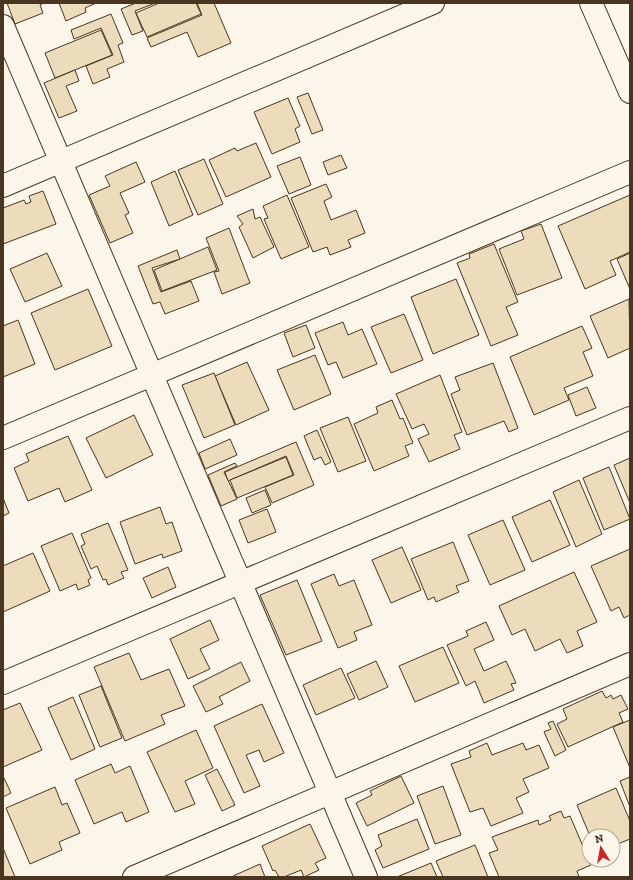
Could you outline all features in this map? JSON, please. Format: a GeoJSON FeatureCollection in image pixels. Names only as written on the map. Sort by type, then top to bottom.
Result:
{"type":"FeatureCollection","features":[{"type":"Feature","properties":{"kind":"street"},"geometry":{"type":"LineString","coordinates":[[3,186],[433,3]]}},
{"type":"Feature","properties":{"kind":"street"},"geometry":{"type":"LineString","coordinates":[[591,3],[630,92]]}},
{"type":"Feature","properties":{"kind":"street"},"geometry":{"type":"LineString","coordinates":[[3,26],[366,877]]}},
{"type":"Feature","properties":{"kind":"street"},"geometry":{"type":"LineString","coordinates":[[3,438],[630,172]]}},
{"type":"Feature","properties":{"kind":"street"},"geometry":{"type":"LineString","coordinates":[[3,683],[630,418]]}},
{"type":"Feature","properties":{"kind":"street"},"geometry":{"type":"LineString","coordinates":[[134,877],[630,664]]}},
{"type":"Feature","properties":{"kind":"building"},"geometry":{"type":"Polygon","coordinates":[[[7,3],[44,3],[40,5],[43,13],[15,24],[7,3]]]}},
{"type":"Feature","properties":{"kind":"building"},"geometry":{"type":"Polygon","coordinates":[[[59,3],[96,3],[85,8],[86,12],[66,21],[59,3]]]}},
{"type":"Feature","properties":{"kind":"building"},"geometry":{"type":"Polygon","coordinates":[[[136,3],[155,3],[135,11],[143,31],[132,35],[121,9],[136,3]]]}},
{"type":"Feature","properties":{"kind":"building"},"geometry":{"type":"Polygon","coordinates":[[[159,3],[196,3],[201,14],[147,37],[136,13],[159,3]]]}},
{"type":"Feature","properties":{"kind":"building"},"geometry":{"type":"Polygon","coordinates":[[[197,3],[214,3],[231,43],[198,57],[187,32],[151,47],[147,38],[202,15],[197,3]]]}},
{"type":"Feature","properties":{"kind":"building"},"geometry":{"type":"Polygon","coordinates":[[[111,14],[123,43],[118,45],[124,62],[107,69],[110,77],[93,84],[86,66],[113,55],[101,28],[74,39],[71,30],[111,14]]]}},
{"type":"Feature","properties":{"kind":"building"},"geometry":{"type":"Polygon","coordinates":[[[101,30],[112,55],[55,78],[45,53],[101,30]]]}},
{"type":"Feature","properties":{"kind":"building"},"geometry":{"type":"Polygon","coordinates":[[[75,70],[79,81],[66,86],[77,111],[59,118],[44,83],[75,70]]]}},
{"type":"Feature","properties":{"kind":"building"},"geometry":{"type":"Polygon","coordinates":[[[308,93],[323,130],[312,134],[297,97],[308,93]]]}},
{"type":"Feature","properties":{"kind":"building"},"geometry":{"type":"Polygon","coordinates":[[[288,98],[300,126],[295,129],[300,142],[272,154],[254,112],[288,98]]]}},
{"type":"Feature","properties":{"kind":"building"},"geometry":{"type":"Polygon","coordinates":[[[256,143],[271,177],[226,197],[209,160],[235,148],[237,151],[256,143]]]}},
{"type":"Feature","properties":{"kind":"building"},"geometry":{"type":"Polygon","coordinates":[[[341,155],[347,168],[328,175],[323,162],[341,155]]]}},
{"type":"Feature","properties":{"kind":"building"},"geometry":{"type":"Polygon","coordinates":[[[300,157],[311,185],[289,194],[277,166],[300,157]]]}},
{"type":"Feature","properties":{"kind":"building"},"geometry":{"type":"Polygon","coordinates":[[[204,159],[223,204],[198,215],[178,170],[204,159]]]}},
{"type":"Feature","properties":{"kind":"building"},"geometry":{"type":"Polygon","coordinates":[[[136,162],[145,182],[120,193],[129,213],[125,215],[133,233],[110,243],[89,195],[110,186],[105,176],[136,162]]]}},
{"type":"Feature","properties":{"kind":"building"},"geometry":{"type":"Polygon","coordinates":[[[175,171],[193,215],[169,226],[151,182],[175,171]]]}},
{"type":"Feature","properties":{"kind":"building"},"geometry":{"type":"Polygon","coordinates":[[[326,184],[332,197],[324,201],[331,220],[356,210],[365,233],[348,240],[351,247],[330,255],[327,247],[313,252],[291,198],[326,184]]]}},
{"type":"Feature","properties":{"kind":"building"},"geometry":{"type":"Polygon","coordinates":[[[43,191],[56,224],[3,244],[3,208],[24,200],[26,204],[31,202],[29,196],[43,191]]]}},
{"type":"Feature","properties":{"kind":"building"},"geometry":{"type":"Polygon","coordinates":[[[287,195],[309,247],[281,259],[264,219],[268,218],[263,206],[287,195]]]}},
{"type":"Feature","properties":{"kind":"building"},"geometry":{"type":"Polygon","coordinates":[[[630,195],[630,252],[610,261],[616,275],[585,289],[558,226],[630,195]]]}},
{"type":"Feature","properties":{"kind":"building"},"geometry":{"type":"Polygon","coordinates":[[[253,209],[255,219],[260,217],[274,247],[253,258],[239,227],[243,224],[237,216],[253,209]]]}},
{"type":"Feature","properties":{"kind":"building"},"geometry":{"type":"Polygon","coordinates":[[[541,224],[562,278],[517,295],[499,249],[524,239],[521,231],[541,224]]]}},
{"type":"Feature","properties":{"kind":"building"},"geometry":{"type":"Polygon","coordinates":[[[229,228],[250,283],[222,294],[214,272],[219,271],[206,238],[229,228]]]}},
{"type":"Feature","properties":{"kind":"building"},"geometry":{"type":"Polygon","coordinates":[[[494,244],[518,302],[506,307],[518,335],[491,346],[457,263],[470,258],[469,254],[494,244]]]}},
{"type":"Feature","properties":{"kind":"building"},"geometry":{"type":"Polygon","coordinates":[[[208,247],[217,270],[162,291],[154,270],[208,247]]]}},
{"type":"Feature","properties":{"kind":"building"},"geometry":{"type":"Polygon","coordinates":[[[177,250],[180,259],[152,268],[161,292],[191,281],[199,301],[165,314],[160,302],[153,304],[138,266],[177,250]]]}},
{"type":"Feature","properties":{"kind":"building"},"geometry":{"type":"Polygon","coordinates":[[[47,253],[62,286],[25,302],[10,269],[47,253]]]}},
{"type":"Feature","properties":{"kind":"building"},"geometry":{"type":"Polygon","coordinates":[[[630,253],[630,289],[617,259],[630,253]]]}},
{"type":"Feature","properties":{"kind":"building"},"geometry":{"type":"Polygon","coordinates":[[[456,279],[479,335],[433,354],[411,297],[456,279]]]}},
{"type":"Feature","properties":{"kind":"building"},"geometry":{"type":"Polygon","coordinates":[[[88,289],[112,346],[55,370],[31,313],[88,289]]]}},
{"type":"Feature","properties":{"kind":"building"},"geometry":{"type":"Polygon","coordinates":[[[629,299],[630,348],[608,358],[590,316],[629,299]]]}},
{"type":"Feature","properties":{"kind":"building"},"geometry":{"type":"Polygon","coordinates":[[[404,314],[423,360],[391,373],[371,327],[404,314]]]}},
{"type":"Feature","properties":{"kind":"building"},"geometry":{"type":"Polygon","coordinates":[[[18,320],[35,364],[3,377],[3,326],[18,320]]]}},
{"type":"Feature","properties":{"kind":"building"},"geometry":{"type":"Polygon","coordinates":[[[343,322],[348,335],[362,329],[377,364],[343,378],[336,362],[328,365],[315,333],[343,322]]]}},
{"type":"Feature","properties":{"kind":"building"},"geometry":{"type":"Polygon","coordinates":[[[306,325],[315,348],[293,357],[284,333],[306,325]]]}},
{"type":"Feature","properties":{"kind":"building"},"geometry":{"type":"Polygon","coordinates":[[[582,326],[592,348],[583,352],[593,376],[564,388],[569,400],[534,415],[510,357],[582,326]]]}},
{"type":"Feature","properties":{"kind":"building"},"geometry":{"type":"Polygon","coordinates":[[[315,355],[331,394],[294,410],[277,370],[315,355]]]}},
{"type":"Feature","properties":{"kind":"building"},"geometry":{"type":"Polygon","coordinates":[[[247,362],[269,410],[236,425],[215,376],[247,362]]]}},
{"type":"Feature","properties":{"kind":"building"},"geometry":{"type":"Polygon","coordinates":[[[493,363],[518,428],[509,432],[504,421],[467,435],[451,394],[460,390],[455,377],[493,363]]]}},
{"type":"Feature","properties":{"kind":"building"},"geometry":{"type":"Polygon","coordinates":[[[214,373],[235,425],[204,438],[182,385],[214,373]]]}},
{"type":"Feature","properties":{"kind":"building"},"geometry":{"type":"Polygon","coordinates":[[[440,375],[462,432],[454,435],[460,449],[429,462],[418,439],[429,434],[424,424],[412,429],[396,394],[440,375]]]}},
{"type":"Feature","properties":{"kind":"building"},"geometry":{"type":"Polygon","coordinates":[[[587,387],[596,408],[576,416],[568,395],[587,387]]]}},
{"type":"Feature","properties":{"kind":"building"},"geometry":{"type":"Polygon","coordinates":[[[392,400],[400,419],[403,418],[413,443],[405,446],[409,456],[374,471],[354,424],[378,413],[376,407],[392,400]]]}},
{"type":"Feature","properties":{"kind":"building"},"geometry":{"type":"Polygon","coordinates":[[[134,415],[153,455],[106,478],[86,438],[134,415]]]}},
{"type":"Feature","properties":{"kind":"building"},"geometry":{"type":"Polygon","coordinates":[[[348,417],[366,461],[338,472],[320,428],[348,417]]]}},
{"type":"Feature","properties":{"kind":"building"},"geometry":{"type":"Polygon","coordinates":[[[317,430],[331,462],[325,465],[321,457],[314,460],[304,436],[317,430]]]}},
{"type":"Feature","properties":{"kind":"building"},"geometry":{"type":"Polygon","coordinates":[[[68,436],[92,490],[65,502],[59,488],[28,501],[14,468],[29,461],[26,454],[68,436]]]}},
{"type":"Feature","properties":{"kind":"building"},"geometry":{"type":"Polygon","coordinates":[[[230,439],[237,455],[205,469],[199,453],[230,439]]]}},
{"type":"Feature","properties":{"kind":"building"},"geometry":{"type":"Polygon","coordinates":[[[296,442],[314,485],[272,503],[265,487],[294,475],[286,456],[228,481],[225,472],[296,442]]]}},
{"type":"Feature","properties":{"kind":"building"},"geometry":{"type":"Polygon","coordinates":[[[286,457],[293,475],[237,498],[230,480],[286,457]]]}},
{"type":"Feature","properties":{"kind":"building"},"geometry":{"type":"Polygon","coordinates":[[[630,458],[630,503],[614,465],[630,458]]]}},
{"type":"Feature","properties":{"kind":"building"},"geometry":{"type":"Polygon","coordinates":[[[235,463],[237,466],[224,472],[237,499],[221,506],[208,475],[235,463]]]}},
{"type":"Feature","properties":{"kind":"building"},"geometry":{"type":"Polygon","coordinates":[[[609,467],[630,519],[604,530],[583,478],[609,467]]]}},
{"type":"Feature","properties":{"kind":"building"},"geometry":{"type":"Polygon","coordinates":[[[579,480],[602,534],[576,547],[553,492],[579,480]]]}},
{"type":"Feature","properties":{"kind":"building"},"geometry":{"type":"Polygon","coordinates":[[[265,490],[271,505],[252,513],[246,498],[265,490]]]}},
{"type":"Feature","properties":{"kind":"building"},"geometry":{"type":"Polygon","coordinates":[[[3,498],[9,513],[3,516],[3,498]]]}},
{"type":"Feature","properties":{"kind":"building"},"geometry":{"type":"Polygon","coordinates":[[[550,500],[570,545],[532,562],[512,517],[550,500]]]}},
{"type":"Feature","properties":{"kind":"building"},"geometry":{"type":"Polygon","coordinates":[[[160,507],[166,524],[172,522],[182,551],[163,558],[162,554],[135,564],[120,522],[160,507]]]}},
{"type":"Feature","properties":{"kind":"building"},"geometry":{"type":"Polygon","coordinates":[[[267,509],[276,532],[248,543],[239,520],[267,509]]]}},
{"type":"Feature","properties":{"kind":"building"},"geometry":{"type":"Polygon","coordinates":[[[503,520],[525,570],[490,585],[468,535],[503,520]]]}},
{"type":"Feature","properties":{"kind":"building"},"geometry":{"type":"Polygon","coordinates":[[[108,523],[128,570],[121,572],[124,578],[108,585],[106,579],[103,580],[97,566],[91,569],[81,546],[85,544],[81,534],[108,523]]]}},
{"type":"Feature","properties":{"kind":"building"},"geometry":{"type":"Polygon","coordinates":[[[72,533],[91,578],[88,580],[90,585],[78,590],[76,584],[60,591],[41,546],[72,533]]]}},
{"type":"Feature","properties":{"kind":"building"},"geometry":{"type":"Polygon","coordinates":[[[453,542],[469,581],[456,586],[459,592],[436,602],[434,597],[428,600],[411,559],[453,542]]]}},
{"type":"Feature","properties":{"kind":"building"},"geometry":{"type":"Polygon","coordinates":[[[402,547],[421,590],[391,603],[372,560],[402,547]]]}},
{"type":"Feature","properties":{"kind":"building"},"geometry":{"type":"Polygon","coordinates":[[[630,549],[630,615],[624,618],[619,607],[611,611],[591,566],[630,549]]]}},
{"type":"Feature","properties":{"kind":"building"},"geometry":{"type":"Polygon","coordinates":[[[33,553],[50,591],[3,612],[3,566],[33,553]]]}},
{"type":"Feature","properties":{"kind":"building"},"geometry":{"type":"Polygon","coordinates":[[[168,567],[176,587],[152,598],[143,578],[168,567]]]}},
{"type":"Feature","properties":{"kind":"building"},"geometry":{"type":"Polygon","coordinates":[[[574,572],[597,622],[577,631],[583,646],[567,653],[560,639],[535,651],[525,629],[512,635],[499,606],[574,572]]]}},
{"type":"Feature","properties":{"kind":"building"},"geometry":{"type":"Polygon","coordinates":[[[334,574],[339,586],[354,580],[372,625],[354,632],[357,640],[338,648],[311,584],[334,574]]]}},
{"type":"Feature","properties":{"kind":"building"},"geometry":{"type":"Polygon","coordinates":[[[297,580],[322,641],[286,655],[260,595],[297,580]]]}},
{"type":"Feature","properties":{"kind":"building"},"geometry":{"type":"Polygon","coordinates":[[[210,620],[219,640],[200,649],[210,669],[188,679],[170,639],[210,620]]]}},
{"type":"Feature","properties":{"kind":"building"},"geometry":{"type":"Polygon","coordinates":[[[486,622],[494,640],[474,649],[484,671],[506,661],[516,683],[511,684],[514,690],[484,703],[475,681],[466,686],[447,645],[468,636],[466,631],[486,622]]]}},
{"type":"Feature","properties":{"kind":"building"},"geometry":{"type":"Polygon","coordinates":[[[443,647],[459,683],[415,702],[399,666],[443,647]]]}},
{"type":"Feature","properties":{"kind":"building"},"geometry":{"type":"Polygon","coordinates":[[[129,653],[141,680],[169,669],[185,706],[161,715],[165,724],[125,741],[94,667],[129,653]]]}},
{"type":"Feature","properties":{"kind":"building"},"geometry":{"type":"Polygon","coordinates":[[[376,661],[388,687],[359,700],[347,674],[376,661]]]}},
{"type":"Feature","properties":{"kind":"building"},"geometry":{"type":"Polygon","coordinates":[[[241,662],[250,681],[219,697],[223,704],[206,712],[193,686],[241,662]]]}},
{"type":"Feature","properties":{"kind":"building"},"geometry":{"type":"Polygon","coordinates":[[[341,668],[355,698],[316,715],[303,685],[341,668]]]}},
{"type":"Feature","properties":{"kind":"building"},"geometry":{"type":"Polygon","coordinates":[[[101,686],[122,738],[100,747],[79,695],[101,686]]]}},
{"type":"Feature","properties":{"kind":"building"},"geometry":{"type":"Polygon","coordinates":[[[602,691],[606,698],[611,695],[613,699],[621,695],[628,709],[619,713],[623,722],[568,747],[557,724],[567,719],[563,709],[602,691]]]}},
{"type":"Feature","properties":{"kind":"building"},"geometry":{"type":"Polygon","coordinates":[[[73,697],[95,749],[71,760],[48,708],[73,697]]]}},
{"type":"Feature","properties":{"kind":"building"},"geometry":{"type":"Polygon","coordinates":[[[20,703],[42,750],[3,767],[3,710],[20,703]]]}},
{"type":"Feature","properties":{"kind":"building"},"geometry":{"type":"Polygon","coordinates":[[[262,704],[284,753],[264,762],[259,750],[246,755],[260,786],[244,793],[214,726],[262,704]]]}},
{"type":"Feature","properties":{"kind":"building"},"geometry":{"type":"Polygon","coordinates":[[[630,720],[630,768],[613,727],[630,720]]]}},
{"type":"Feature","properties":{"kind":"building"},"geometry":{"type":"Polygon","coordinates":[[[553,721],[566,750],[555,756],[544,732],[551,729],[548,723],[553,721]]]}},
{"type":"Feature","properties":{"kind":"building"},"geometry":{"type":"Polygon","coordinates":[[[196,730],[213,768],[185,781],[195,804],[175,812],[147,752],[196,730]]]}},
{"type":"Feature","properties":{"kind":"building"},"geometry":{"type":"Polygon","coordinates":[[[487,743],[492,755],[523,743],[526,750],[539,745],[549,768],[523,779],[529,792],[516,798],[523,813],[491,826],[483,808],[470,812],[451,764],[471,757],[469,751],[487,743]]]}},
{"type":"Feature","properties":{"kind":"building"},"geometry":{"type":"Polygon","coordinates":[[[111,764],[115,773],[130,766],[149,812],[126,822],[122,812],[94,824],[75,780],[111,764]]]}},
{"type":"Feature","properties":{"kind":"building"},"geometry":{"type":"Polygon","coordinates":[[[217,769],[235,805],[222,811],[205,775],[217,769]]]}},
{"type":"Feature","properties":{"kind":"building"},"geometry":{"type":"Polygon","coordinates":[[[3,776],[11,793],[3,797],[3,776]]]}},
{"type":"Feature","properties":{"kind":"building"},"geometry":{"type":"Polygon","coordinates":[[[401,776],[414,803],[367,826],[356,803],[372,795],[370,791],[401,776]]]}},
{"type":"Feature","properties":{"kind":"building"},"geometry":{"type":"Polygon","coordinates":[[[630,777],[630,807],[620,781],[630,777]]]}},
{"type":"Feature","properties":{"kind":"building"},"geometry":{"type":"Polygon","coordinates":[[[443,786],[461,835],[435,844],[417,796],[443,786]]]}},
{"type":"Feature","properties":{"kind":"building"},"geometry":{"type":"Polygon","coordinates":[[[55,787],[62,805],[67,803],[80,833],[59,842],[62,850],[30,864],[6,808],[55,787]]]}},
{"type":"Feature","properties":{"kind":"building"},"geometry":{"type":"Polygon","coordinates":[[[616,788],[630,821],[630,839],[621,843],[621,828],[587,828],[577,805],[616,788]]]}},
{"type":"Feature","properties":{"kind":"building"},"geometry":{"type":"Polygon","coordinates":[[[561,811],[564,818],[570,816],[581,842],[581,868],[584,868],[577,871],[579,877],[499,877],[489,853],[498,850],[492,837],[538,820],[539,825],[551,820],[549,816],[561,811]]]}},
{"type":"Feature","properties":{"kind":"building"},"geometry":{"type":"Polygon","coordinates":[[[417,819],[429,849],[383,868],[375,850],[382,846],[378,835],[417,819]]]}},
{"type":"Feature","properties":{"kind":"building"},"geometry":{"type":"Polygon","coordinates":[[[310,824],[326,858],[315,863],[319,870],[304,877],[301,870],[284,877],[279,877],[275,870],[273,871],[262,846],[310,824]]]}},
{"type":"Feature","properties":{"kind":"building"},"geometry":{"type":"Polygon","coordinates":[[[475,845],[488,877],[443,877],[436,861],[475,845]]]}},
{"type":"Feature","properties":{"kind":"building"},"geometry":{"type":"Polygon","coordinates":[[[3,848],[15,877],[3,877],[3,848]]]}},
{"type":"Feature","properties":{"kind":"building"},"geometry":{"type":"Polygon","coordinates":[[[431,863],[437,877],[397,877],[431,863]]]}},
{"type":"Feature","properties":{"kind":"building"},"geometry":{"type":"Polygon","coordinates":[[[260,864],[265,877],[233,877],[233,876],[260,864]]]}}]}
